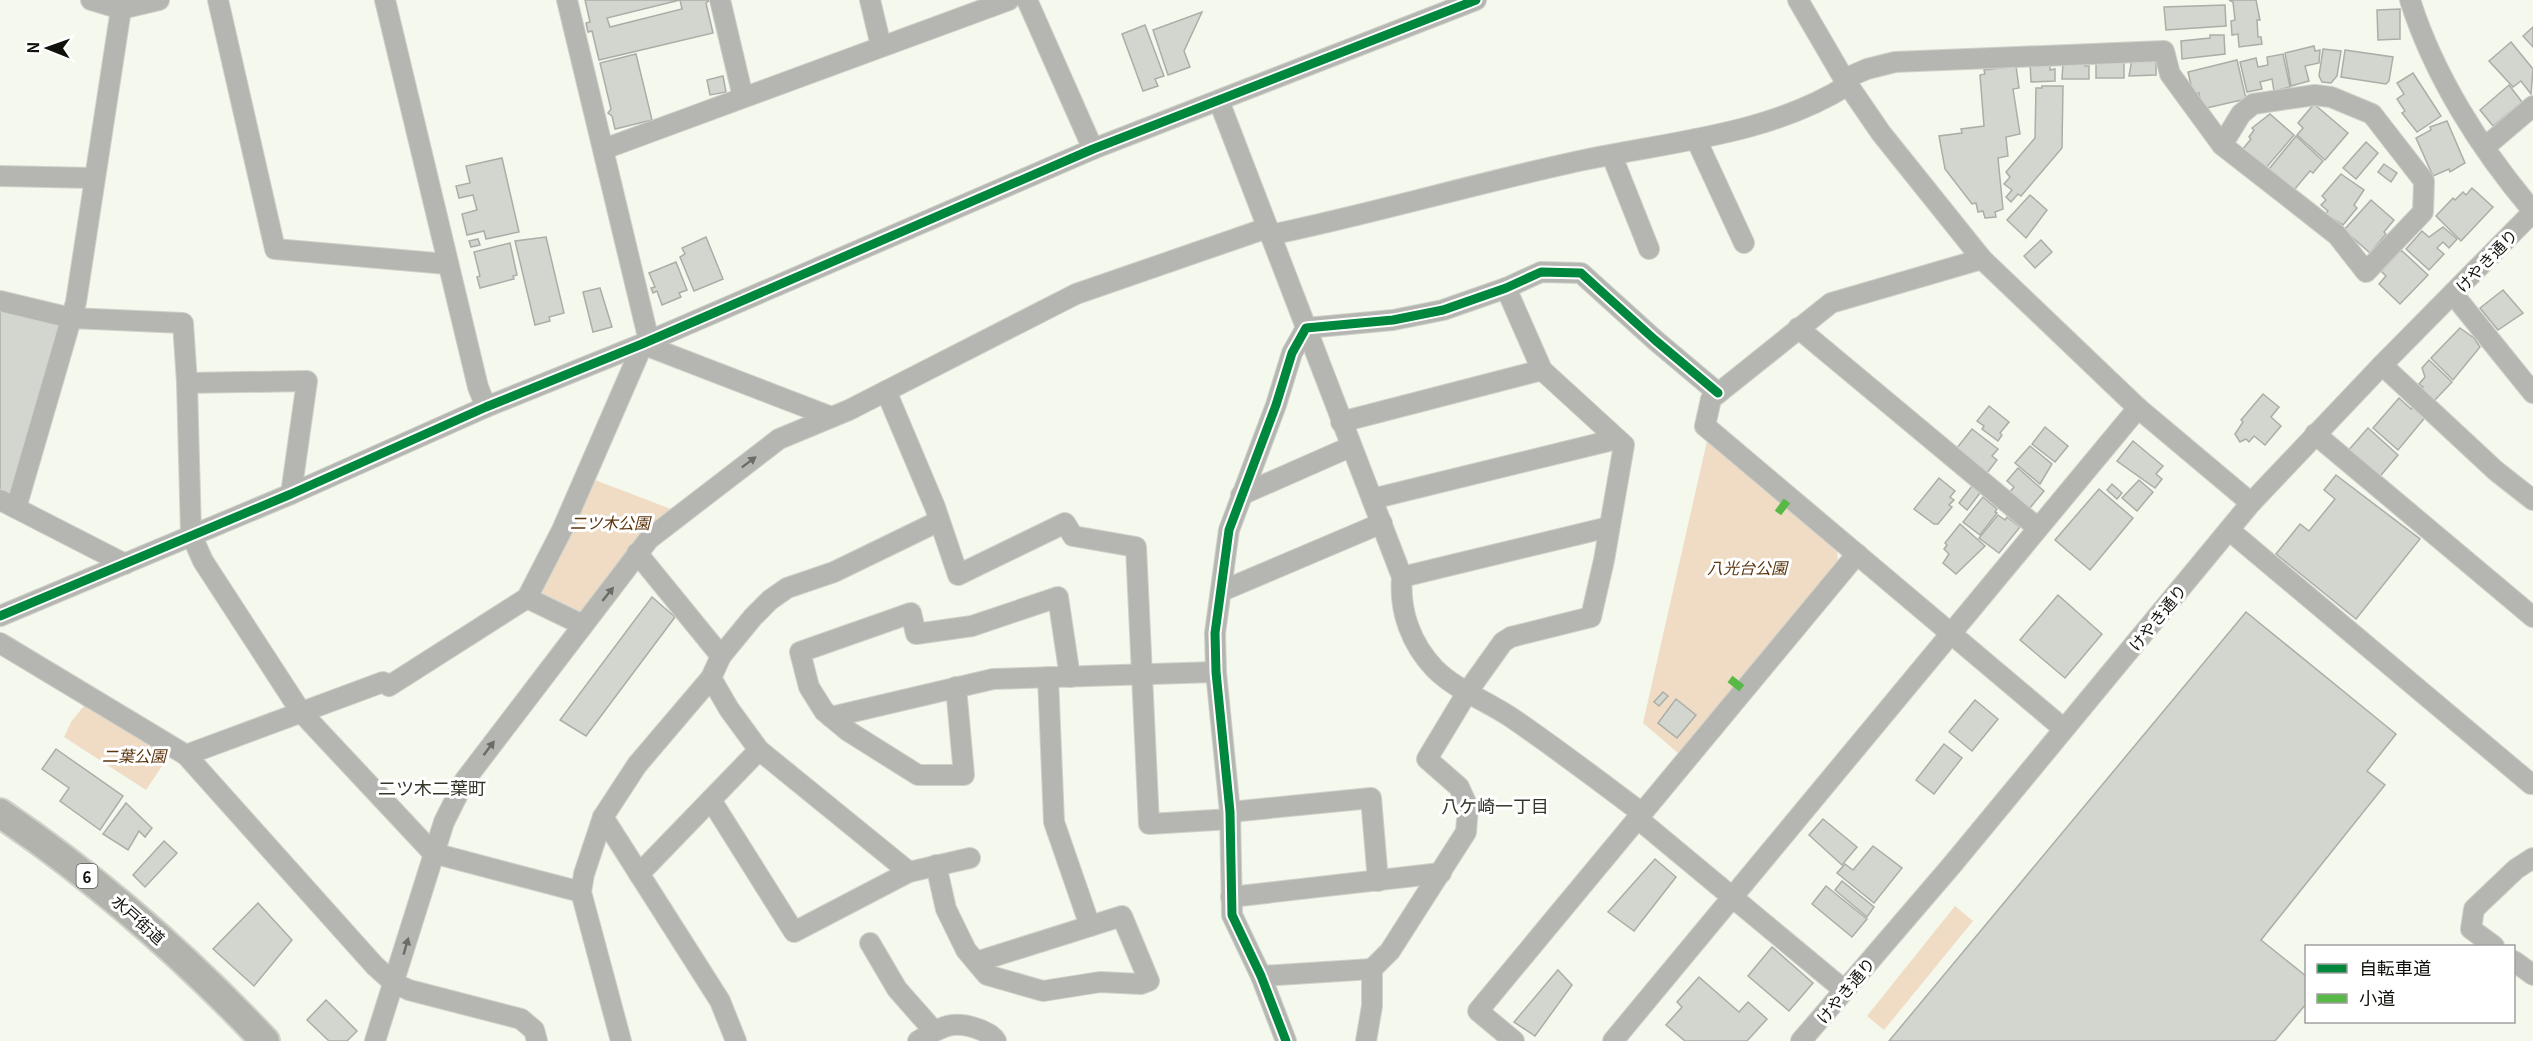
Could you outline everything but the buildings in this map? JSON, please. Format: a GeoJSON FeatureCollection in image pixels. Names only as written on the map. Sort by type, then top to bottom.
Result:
{"type":"FeatureCollection","features":[{"type":"Feature","properties":{"kind":"highway","name":"水戸街道"},"geometry":{"type":"LineString","coordinates":[[0,813],[117,900],[218,992],[265,1041]]}},
{"type":"Feature","properties":{"kind":"street"},"geometry":{"type":"LineString","coordinates":[[91,0],[121,9],[159,0]]}},
{"type":"Feature","properties":{"kind":"street"},"geometry":{"type":"LineString","coordinates":[[218,0],[275,249],[447,264]]}},
{"type":"Feature","properties":{"kind":"street"},"geometry":{"type":"LineString","coordinates":[[385,0],[477,387],[486,407]]}},
{"type":"Feature","properties":{"kind":"street"},"geometry":{"type":"LineString","coordinates":[[186,755],[382,682],[388,686],[527,598],[562,530],[645,343],[604,149],[567,0]]}},
{"type":"Feature","properties":{"kind":"street"},"geometry":{"type":"LineString","coordinates":[[720,0],[743,97]]}},
{"type":"Feature","properties":{"kind":"street"},"geometry":{"type":"LineString","coordinates":[[870,0],[882,46]]}},
{"type":"Feature","properties":{"kind":"street"},"geometry":{"type":"LineString","coordinates":[[604,149],[1009,0]]}},
{"type":"Feature","properties":{"kind":"street"},"geometry":{"type":"LineString","coordinates":[[1028,0],[1093,149]]}},
{"type":"Feature","properties":{"kind":"street"},"geometry":{"type":"LineString","coordinates":[[0,616],[291,494],[486,407],[645,343],[1093,149],[1476,0]]}},
{"type":"Feature","properties":{"kind":"street"},"geometry":{"type":"LineString","coordinates":[[1798,0],[1846,82],[1888,141],[1982,258],[2138,408],[2251,503]]}},
{"type":"Feature","properties":{"kind":"street"},"geometry":{"type":"LineString","coordinates":[[2410,0],[2439,69],[2485,147],[2532,215]]}},
{"type":"Feature","properties":{"kind":"street"},"geometry":{"type":"LineString","coordinates":[[121,9],[71,318],[8,504],[124,564]]}},
{"type":"Feature","properties":{"kind":"street"},"geometry":{"type":"LineString","coordinates":[[375,1041],[433,853],[444,822],[465,780],[637,553],[681,513],[779,440],[849,410],[1076,294],[1268,232],[1572,162],[1612,156],[1745,128],[1831,96],[1846,82],[1867,69],[1895,62],[2164,51],[2170,74],[2222,145],[2337,235],[2366,272],[2423,212],[2424,181],[2372,114],[2331,97],[2315,95],[2253,104],[2241,114],[2222,145]]}},
{"type":"Feature","properties":{"kind":"street"},"geometry":{"type":"LineString","coordinates":[[1219,101],[1402,578],[1400,599],[1412,637],[1434,668],[1520,723],[1639,816],[1844,990]]}},
{"type":"Feature","properties":{"kind":"street"},"geometry":{"type":"LineString","coordinates":[[2485,147],[2533,106]]}},
{"type":"Feature","properties":{"kind":"street"},"geometry":{"type":"LineString","coordinates":[[1696,139],[1744,243]]}},
{"type":"Feature","properties":{"kind":"street"},"geometry":{"type":"LineString","coordinates":[[1612,156],[1649,249]]}},
{"type":"Feature","properties":{"kind":"street"},"geometry":{"type":"LineString","coordinates":[[0,176],[93,178]]}},
{"type":"Feature","properties":{"kind":"street","name":"けやき通り"},"geometry":{"type":"LineString","coordinates":[[1801,1041],[2251,503],[2382,365],[2532,215]]}},
{"type":"Feature","properties":{"kind":"street"},"geometry":{"type":"LineString","coordinates":[[1982,258],[1831,303],[1711,399],[1705,426],[1951,636],[2064,729]]}},
{"type":"Feature","properties":{"kind":"street"},"geometry":{"type":"LineString","coordinates":[[1306,328],[1393,320],[1433,312],[1506,288],[1541,272],[1581,273],[1654,340],[1718,393]]}},
{"type":"Feature","properties":{"kind":"street"},"geometry":{"type":"LineString","coordinates":[[1261,976],[1372,969],[1390,951],[1466,832],[1468,807],[1459,787],[1427,759],[1468,691],[1503,642],[1511,637],[1590,617],[1624,445],[1542,370],[1506,288]]}},
{"type":"Feature","properties":{"kind":"street"},"geometry":{"type":"LineString","coordinates":[[2453,294],[2533,393]]}},
{"type":"Feature","properties":{"kind":"street"},"geometry":{"type":"LineString","coordinates":[[0,302],[71,318],[183,323],[191,534],[203,561],[301,712],[433,853],[581,892]]}},
{"type":"Feature","properties":{"kind":"street"},"geometry":{"type":"LineString","coordinates":[[1286,1041],[1261,976],[1232,915],[1231,815],[1216,672],[1215,633],[1229,530],[1292,353],[1306,328]]}},
{"type":"Feature","properties":{"kind":"street"},"geometry":{"type":"LineString","coordinates":[[1798,328],[2038,528]]}},
{"type":"Feature","properties":{"kind":"street"},"geometry":{"type":"LineString","coordinates":[[645,343],[829,417]]}},
{"type":"Feature","properties":{"kind":"street"},"geometry":{"type":"LineString","coordinates":[[2382,365],[2496,471],[2533,500]]}},
{"type":"Feature","properties":{"kind":"street"},"geometry":{"type":"LineString","coordinates":[[1341,422],[1542,370]]}},
{"type":"Feature","properties":{"kind":"street"},"geometry":{"type":"LineString","coordinates":[[187,383],[307,381],[291,494]]}},
{"type":"Feature","properties":{"kind":"street"},"geometry":{"type":"LineString","coordinates":[[886,391],[935,507],[958,575],[1065,523],[1073,536],[1136,547],[1149,824],[1371,798],[1378,881]]}},
{"type":"Feature","properties":{"kind":"street"},"geometry":{"type":"LineString","coordinates":[[1613,1041],[2138,408]]}},
{"type":"Feature","properties":{"kind":"street"},"geometry":{"type":"LineString","coordinates":[[2315,434],[2533,617]]}},
{"type":"Feature","properties":{"kind":"street"},"geometry":{"type":"LineString","coordinates":[[1371,499],[1617,439]]}},
{"type":"Feature","properties":{"kind":"street"},"geometry":{"type":"LineString","coordinates":[[1241,495],[1350,447]]}},
{"type":"Feature","properties":{"kind":"street"},"geometry":{"type":"LineString","coordinates":[[621,1041],[581,892],[584,874],[603,817],[637,765],[711,678],[722,656],[753,617],[770,600],[787,588],[834,572],[939,521]]}},
{"type":"Feature","properties":{"kind":"street"},"geometry":{"type":"LineString","coordinates":[[1222,591],[1382,523]]}},
{"type":"Feature","properties":{"kind":"street"},"geometry":{"type":"LineString","coordinates":[[1402,578],[1609,527]]}},
{"type":"Feature","properties":{"kind":"street"},"geometry":{"type":"LineString","coordinates":[[2229,530],[2531,784],[2533,782]]}},
{"type":"Feature","properties":{"kind":"street"},"geometry":{"type":"LineString","coordinates":[[637,553],[722,656]]}},
{"type":"Feature","properties":{"kind":"street"},"geometry":{"type":"LineString","coordinates":[[1514,1041],[1478,1011],[1857,554]]}},
{"type":"Feature","properties":{"kind":"street"},"geometry":{"type":"LineString","coordinates":[[956,687],[964,775],[918,775],[831,717],[809,687],[800,652],[911,613],[916,634],[972,626],[1058,597],[1070,677]]}},
{"type":"Feature","properties":{"kind":"street"},"geometry":{"type":"LineString","coordinates":[[527,598],[583,625]]}},
{"type":"Feature","properties":{"kind":"street"},"geometry":{"type":"LineString","coordinates":[[0,643],[186,755],[375,966],[394,983],[409,990],[521,1019],[534,1030],[537,1041]]}},
{"type":"Feature","properties":{"kind":"street"},"geometry":{"type":"LineString","coordinates":[[831,717],[993,679],[1216,672]]}},
{"type":"Feature","properties":{"kind":"street"},"geometry":{"type":"LineString","coordinates":[[1048,677],[1054,822],[1090,926]]}},
{"type":"Feature","properties":{"kind":"street"},"geometry":{"type":"LineString","coordinates":[[711,678],[729,709],[759,750],[909,873]]}},
{"type":"Feature","properties":{"kind":"street"},"geometry":{"type":"LineString","coordinates":[[639,874],[759,750]]}},
{"type":"Feature","properties":{"kind":"street"},"geometry":{"type":"LineString","coordinates":[[711,800],[794,932],[909,873],[970,858]]}},
{"type":"Feature","properties":{"kind":"street"},"geometry":{"type":"LineString","coordinates":[[603,817],[720,1001],[736,1041]]}},
{"type":"Feature","properties":{"kind":"street"},"geometry":{"type":"LineString","coordinates":[[2493,945],[2471,928],[2474,909],[2516,869],[2533,858]]}},
{"type":"Feature","properties":{"kind":"street"},"geometry":{"type":"LineString","coordinates":[[936,865],[946,909],[966,950],[976,962],[987,975],[1043,991],[1100,982],[1141,984],[1149,981],[1122,916],[976,962]]}},
{"type":"Feature","properties":{"kind":"street"},"geometry":{"type":"LineString","coordinates":[[1231,897],[1441,873]]}},
{"type":"Feature","properties":{"kind":"street"},"geometry":{"type":"LineString","coordinates":[[870,942],[926,1036],[953,1024],[964,1023],[994,1036],[996,1041]]}},
{"type":"Feature","properties":{"kind":"street"},"geometry":{"type":"LineString","coordinates":[[2515,962],[2533,975]]}},
{"type":"Feature","properties":{"kind":"street"},"geometry":{"type":"LineString","coordinates":[[1366,1041],[1372,1006],[1372,969]]}},
{"type":"Feature","properties":{"kind":"green space","name":"八光台公園"},"geometry":{"type":"Polygon","coordinates":[[[1707,441],[1837,551],[1838,560],[1679,754],[1643,723],[1707,441]]]}},
{"type":"Feature","properties":{"kind":"green space","name":"二ツ木公園"},"geometry":{"type":"Polygon","coordinates":[[[595,480],[671,509],[630,549],[583,614],[554,611],[539,589],[595,480]]]}},
{"type":"Feature","properties":{"kind":"green space","name":"二葉公園"},"geometry":{"type":"Polygon","coordinates":[[[87,702],[172,751],[146,790],[64,737],[71,722],[87,702]]]}},
{"type":"Feature","properties":{"kind":"green space"},"geometry":{"type":"Polygon","coordinates":[[[1955,906],[1973,921],[1884,1030],[1867,1016],[1955,906]]]}},
{"type":"Feature","properties":{"kind":"marked path"},"geometry":{"type":"LineString","coordinates":[[1778,513],[1789,498]]}},
{"type":"Feature","properties":{"kind":"marked path"},"geometry":{"type":"LineString","coordinates":[[1730,679],[1744,690]]}},
{"type":"Feature","properties":{"kind":"cycle path"},"geometry":{"type":"LineString","coordinates":[[0,616],[291,494],[486,407],[642,344],[1093,149],[1476,0]]}},
{"type":"Feature","properties":{"kind":"cycle path"},"geometry":{"type":"LineString","coordinates":[[1286,1041],[1261,976],[1232,915],[1230,812],[1216,672],[1215,633],[1229,530],[1276,405],[1292,353],[1306,328],[1393,320],[1443,310],[1506,288],[1541,272],[1581,273],[1718,393]]}},
{"type":"Feature","properties":{"kind":"district","name":"二ツ木二葉町"},"geometry":{"type":"Point","coordinates":[432,787]}},
{"type":"Feature","properties":{"kind":"district","name":"八ケ崎一丁目"},"geometry":{"type":"Point","coordinates":[1495,805]}}]}
